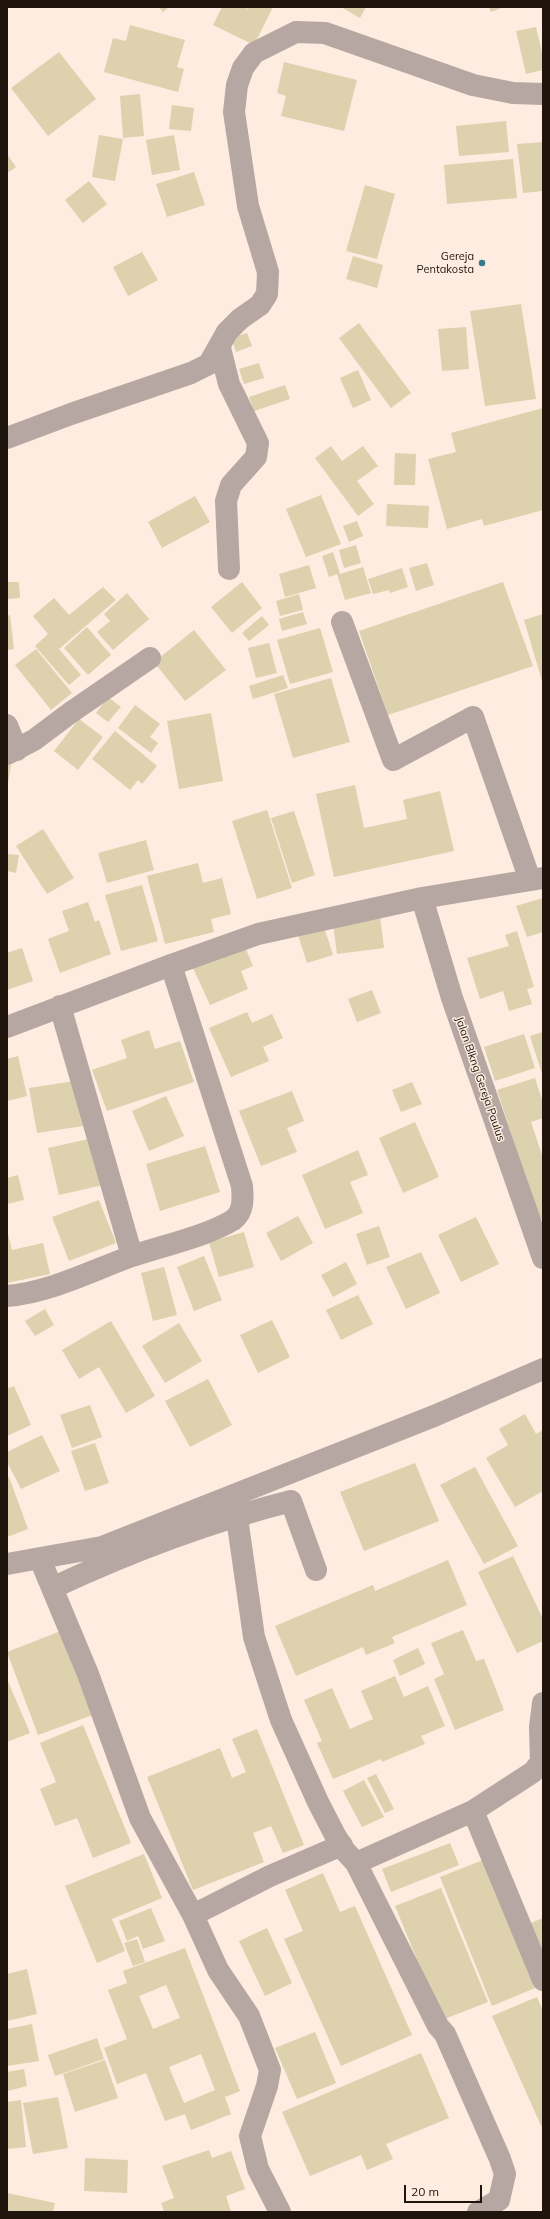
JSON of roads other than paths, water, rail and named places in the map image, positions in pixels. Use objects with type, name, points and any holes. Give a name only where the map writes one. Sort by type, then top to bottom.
[{"type":"street","points":[[7,438],[71,414],[191,373],[209,364],[220,348],[227,332],[240,319],[260,305],[267,294],[268,272],[248,206],[234,112],[237,85],[243,68],[254,53],[296,32],[325,33],[473,85],[513,93],[543,94]]},
{"type":"street","points":[[220,348],[229,384],[258,443],[256,457],[231,485],[226,500],[229,569]]},
{"type":"street","points":[[7,1027],[60,1006],[258,934],[422,898],[537,879],[473,717],[393,760],[342,622]]},
{"type":"street","points":[[7,725],[12,752],[150,658]]},
{"type":"street","name":"Jalan Blkng Gereja Paulus","points":[[422,898],[452,998],[543,1258]]},
{"type":"street","points":[[7,1296],[45,1290],[132,1256],[209,1230],[234,1219],[241,1210],[244,1200],[242,1186],[171,965]]},
{"type":"street","points":[[60,1006],[132,1256]]},
{"type":"street","points":[[7,1564],[102,1547],[434,1416],[543,1369]]},
{"type":"street","points":[[283,1475],[316,1570]]},
{"type":"street","points":[[52,1588],[91,1569],[168,1538],[291,1501]]},
{"type":"street","points":[[237,1518],[254,1637],[281,1720],[318,1802],[342,1846],[356,1863],[438,2026],[445,2034],[500,2159],[505,2174],[499,2200],[478,2212]]},
{"type":"street","points":[[40,1559],[88,1674],[140,1818],[193,1914],[218,1970],[249,2016],[270,2070],[267,2086],[250,2136],[258,2170],[280,2212]]},
{"type":"street","points":[[356,1863],[473,1811],[533,1772],[541,1762],[540,1727],[543,1703]]},
{"type":"street","points":[[473,1811],[543,1980]]},
{"type":"street","points":[[193,1914],[270,1876],[342,1846]]},
{"type":"place","name":"Gereja Pentakosta","points":[[482,263]]}]
